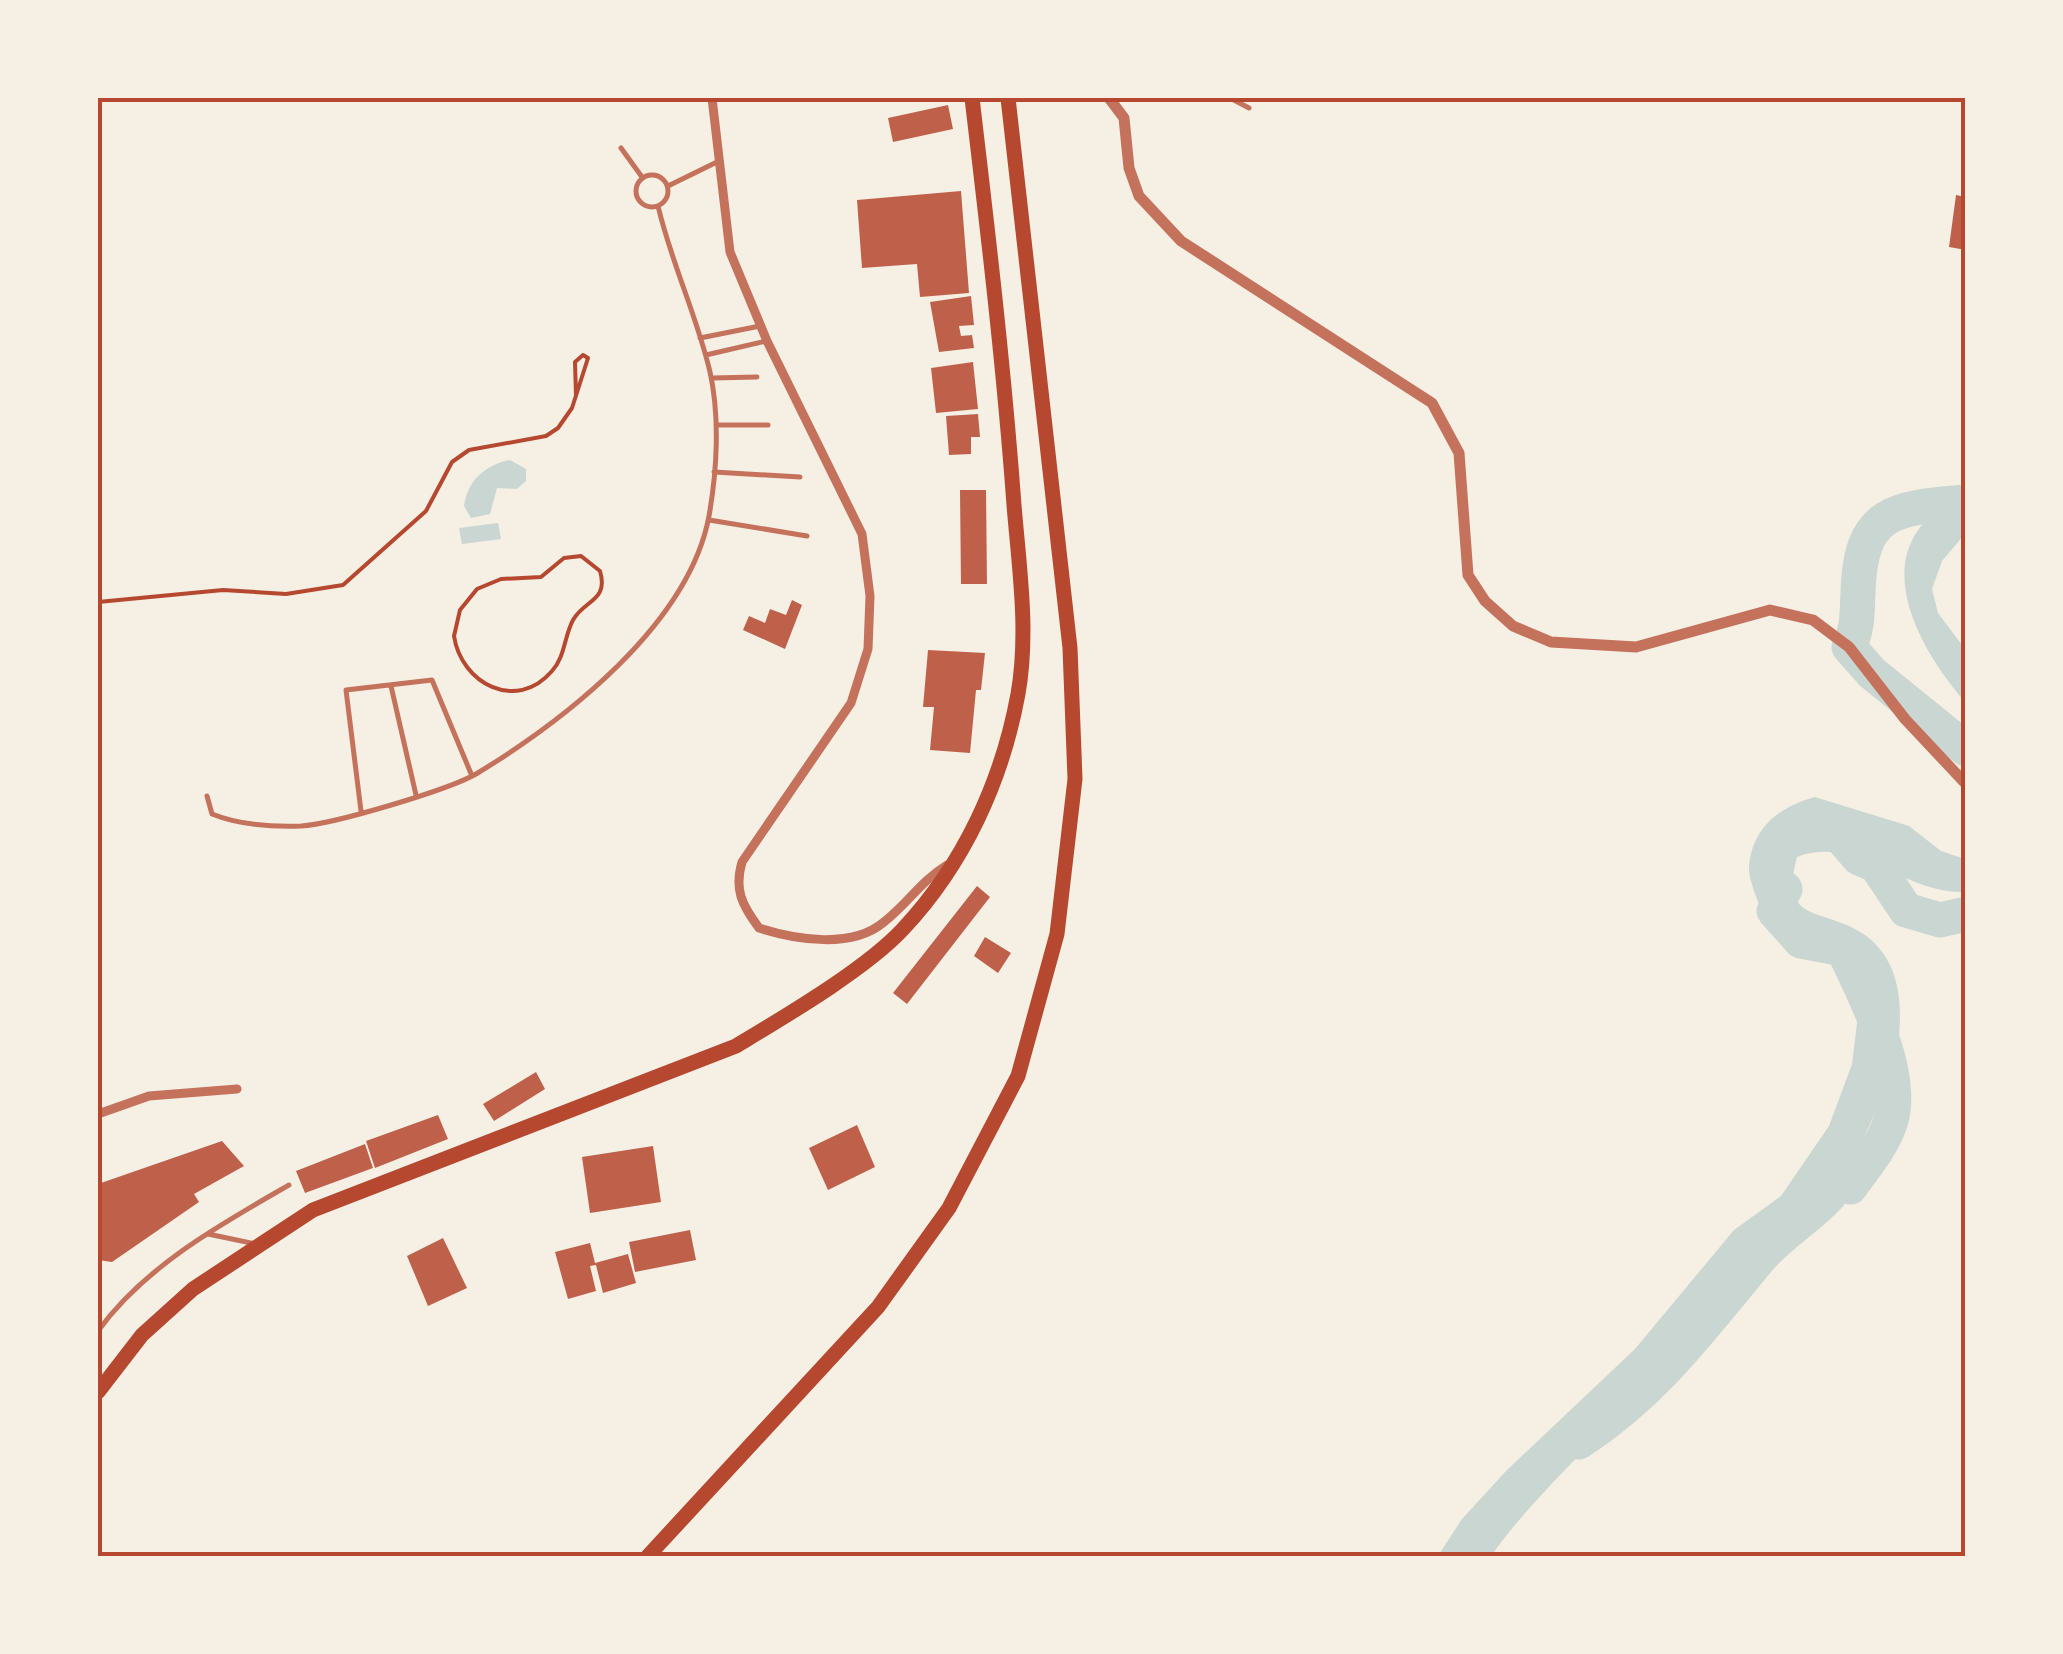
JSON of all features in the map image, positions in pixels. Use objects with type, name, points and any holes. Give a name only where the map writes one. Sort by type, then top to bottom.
[{"type":"highway","points":[[98,1392],[142,1335],[193,1289],[314,1210],[736,1046],[793,1012],[900,933],[958,859],[977,823],[1002,754],[1018,695],[1024,643],[1003,354],[972,98]]},
{"type":"highway","points":[[648,1556],[878,1307],[949,1208],[1018,1076],[1057,934],[1076,779],[1070,648],[1008,98]]},
{"type":"street","points":[[712,98],[730,252],[767,341],[862,534],[870,596],[868,649],[851,703],[742,862],[736,884],[744,909],[759,928],[776,933],[856,940],[885,922],[922,880],[958,859]]},
{"type":"street","points":[[1110,98],[1124,118],[1129,168],[1139,196],[1181,242],[1432,403],[1458,453],[1468,576],[1485,601],[1513,626],[1551,642],[1636,647],[1770,610],[1813,620],[1849,646],[1905,719],[1966,784]]},
{"type":"street","points":[[98,1114],[149,1096],[237,1089]]},
{"type":"lane","points":[[1230,98],[1249,108]]},
{"type":"lane","points":[[620,148],[642,177]]},
{"type":"lane","points":[[668,186],[720,160]]},
{"type":"lane","points":[[658,175],[668,186],[668,194],[658,206],[650,207],[638,198],[637,183],[642,177],[658,175]]},
{"type":"lane","points":[[207,796],[212,814],[233,823],[304,826],[472,776],[565,712],[638,645],[682,586],[709,520],[714,472],[712,378],[658,206]]},
{"type":"lane","points":[[700,338],[760,326]]},
{"type":"lane","points":[[706,355],[767,341]]},
{"type":"lane","points":[[712,378],[756,377]]},
{"type":"lane","points":[[716,425],[768,425]]},
{"type":"lane","points":[[714,472],[800,476]]},
{"type":"lane","points":[[709,520],[807,536]]},
{"type":"lane","points":[[361,810],[346,690],[432,680],[472,776]]},
{"type":"lane","points":[[391,686],[416,794]]},
{"type":"lane","points":[[98,1330],[156,1272],[206,1233],[289,1185]]},
{"type":"lane","points":[[206,1233],[258,1245]]},
{"type":"path","points":[[98,602],[223,590],[286,594],[343,584],[426,510],[452,462],[485,444],[546,436],[565,419],[576,396],[588,368],[588,358],[583,355],[575,362],[576,396]]},
{"type":"path","points":[[580,556],[596,564],[603,579],[600,595],[572,622],[560,661],[530,687],[504,690],[478,682],[460,662],[454,636],[467,599],[489,583],[527,581],[552,570],[564,558],[580,556]]},
{"type":"shaded area","points":[[510,460],[526,469],[526,481],[517,489],[497,488],[490,514],[471,518],[464,506],[474,481],[486,470]]},
{"type":"shaded area","points":[[1965,494],[1965,534],[1942,561],[1932,589],[1938,613],[1965,649],[1965,702],[1927,649],[1914,620],[1906,591],[1905,563],[1914,537],[1933,514]]},
{"type":"shaded area","points":[[498,523],[501,539],[462,544],[459,528]]},
{"type":"shaded area","points":[[1815,797],[1909,826],[1941,851],[1965,859],[1965,892],[1922,885],[1840,853],[1797,857],[1793,891],[1797,901],[1813,913],[1867,936],[1888,961],[1894,976],[1900,1009],[1898,1043],[1887,1083],[1866,1132],[1842,1178],[1817,1212],[1712,1299],[1669,1361],[1543,1493],[1491,1556],[1438,1556],[1462,1519],[1507,1470],[1635,1349],[1734,1230],[1781,1196],[1829,1126],[1852,1064],[1860,999],[1843,949],[1765,920],[1749,872],[1762,829],[1790,806]]},
{"type":"building","points":[[948,105],[953,129],[893,142],[888,118]]},
{"type":"building","points":[[961,191],[969,293],[920,297],[917,264],[862,268],[857,200]]},
{"type":"building","points":[[1956,195],[1966,197],[1966,250],[1949,247]]},
{"type":"building","points":[[971,296],[974,325],[959,326],[961,336],[972,335],[974,348],[939,352],[930,302]]},
{"type":"building","points":[[973,362],[978,409],[936,413],[931,368]]},
{"type":"building","points":[[978,414],[980,437],[971,437],[971,454],[949,455],[946,416]]},
{"type":"building","points":[[960,490],[986,490],[987,584],[961,584]]},
{"type":"building","points":[[792,600],[802,605],[785,649],[743,630],[749,616],[765,623],[770,609],[786,615]]},
{"type":"building","points":[[928,650],[985,653],[981,690],[976,690],[970,753],[930,750],[934,707],[923,707]]},
{"type":"building","points":[[977,886],[990,897],[907,1004],[893,993]]},
{"type":"building","points":[[985,937],[1011,953],[998,973],[974,956]]},
{"type":"building","points":[[536,1072],[545,1089],[494,1121],[483,1104]]},
{"type":"building","points":[[438,1115],[448,1139],[375,1168],[366,1141]]},
{"type":"building","points":[[857,1125],[875,1167],[828,1190],[809,1148]]},
{"type":"building","points":[[222,1141],[244,1166],[194,1194],[199,1202],[112,1262],[98,1260],[98,1184]]},
{"type":"building","points":[[365,1144],[373,1168],[305,1193],[296,1171]]},
{"type":"building","points":[[653,1146],[661,1202],[590,1213],[582,1157]]},
{"type":"building","points":[[690,1230],[696,1260],[635,1272],[629,1242]]},
{"type":"building","points":[[443,1238],[467,1288],[428,1306],[407,1256]]},
{"type":"building","points":[[590,1243],[595,1263],[628,1254],[636,1283],[603,1293],[596,1265],[590,1266],[596,1291],[568,1299],[555,1252]]},
{"type":"waterway","points":[[1966,502],[1900,512],[1874,530],[1860,566],[1856,620],[1849,647],[1872,673],[1966,749]]},
{"type":"waterway","points":[[1828,828],[1834,829],[1859,858],[1876,865],[1906,910],[1940,920],[1966,914]]},
{"type":"waterway","points":[[1579,1442],[1655,1379],[1769,1248],[1838,1185],[1850,1187],[1888,1129],[1894,1101],[1892,1079],[1871,1010],[1843,949],[1801,941],[1774,911],[1785,889]]}]
